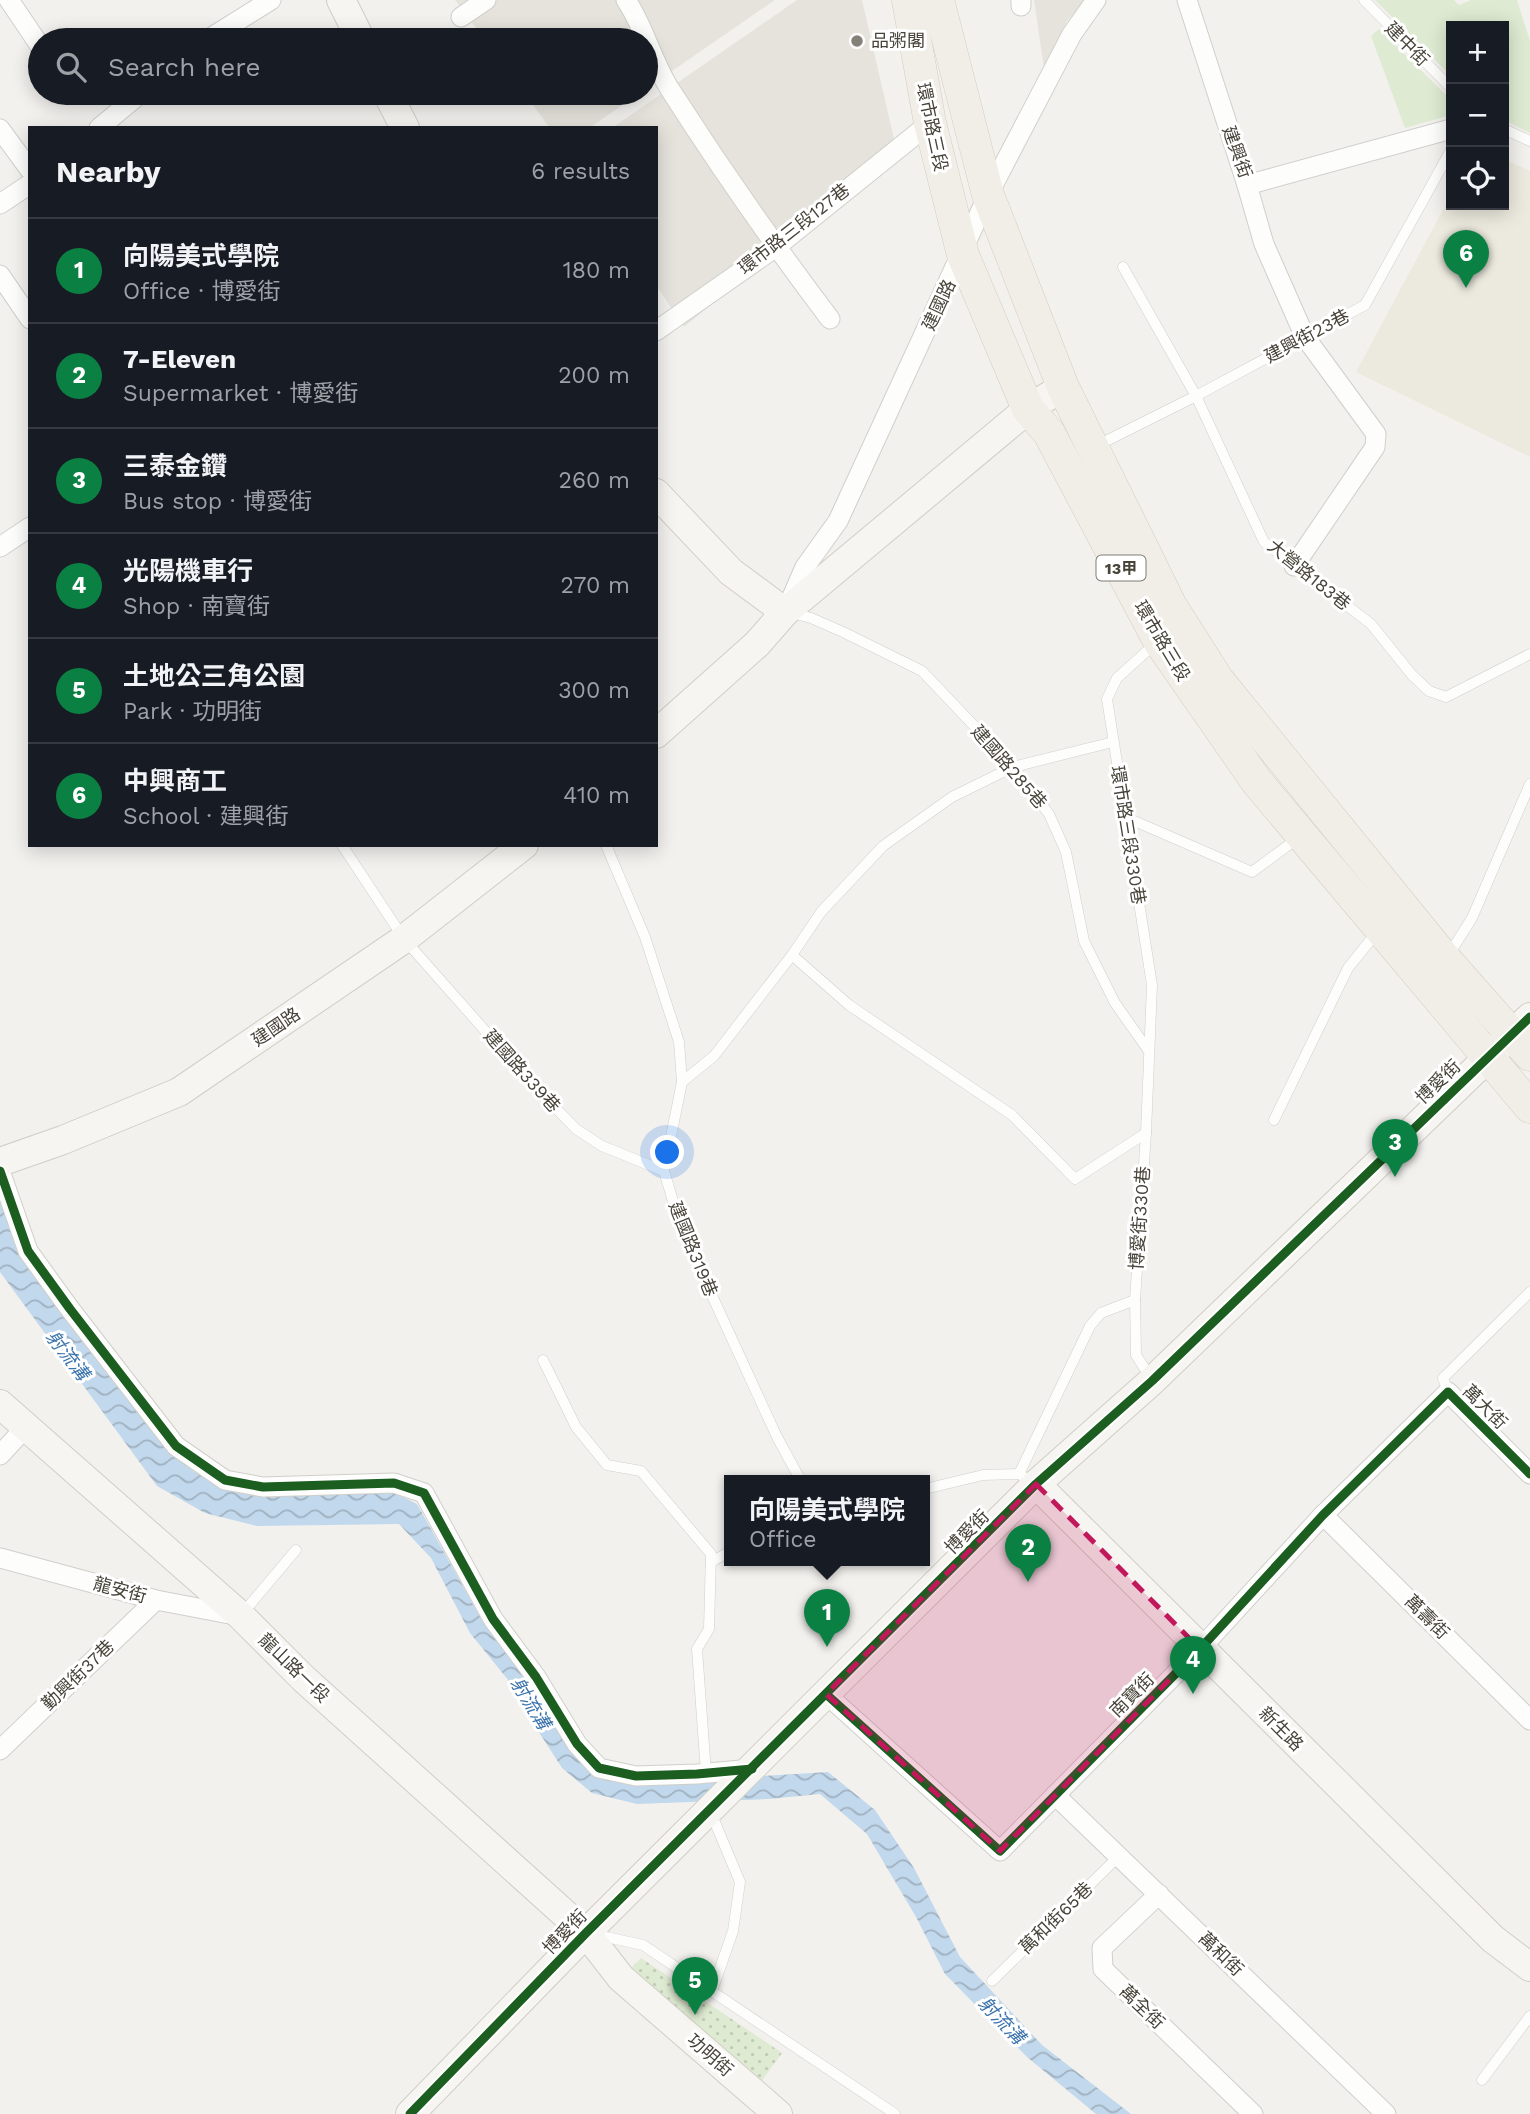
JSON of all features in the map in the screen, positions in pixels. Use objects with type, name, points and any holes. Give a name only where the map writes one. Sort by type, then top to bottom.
[{"type":"main road","name":"環市路三段","points":[[908,0],[930,123],[963,255],[1028,409],[1049,433],[1159,641],[1257,782],[1487,1056]]},
{"type":"main road","name":"環市路三段","points":[[938,0],[988,195],[1063,387],[1171,606],[1218,680],[1446,960],[1524,1035]]},
{"type":"main road","name":"13甲","points":[[1487,1056],[1530,1107]]},
{"type":"street","points":[[9,0],[28,28]]},
{"type":"street","points":[[226,28],[271,0]]},
{"type":"street","points":[[341,0],[355,28]]},
{"type":"street","points":[[461,17],[486,0]]},
{"type":"street","points":[[626,0],[642,28]]},
{"type":"street","name":"建國路","points":[[785,612],[805,567],[838,521],[963,255],[988,195],[1072,34],[1096,0]]},
{"type":"street","name":"建興街","points":[[1186,0],[1247,185],[1446,131]]},
{"type":"street","points":[[658,65],[668,88],[776,247],[830,318]]},
{"type":"street","points":[[101,126],[127,105]]},
{"type":"street","points":[[393,105],[404,126]]},
{"type":"street","name":"環市路三段127巷","points":[[658,330],[776,247],[930,123]]},
{"type":"street","points":[[0,129],[28,167]]},
{"type":"street","points":[[0,204],[28,185]]},
{"type":"street","points":[[1247,185],[1264,244],[1305,337],[1376,434],[1375,447],[1294,566]]},
{"type":"street","points":[[0,275],[28,316]]},
{"type":"street","name":"建國路","points":[[658,732],[757,644],[785,612],[1028,409],[1063,387]]},
{"type":"street","points":[[658,495],[731,572],[785,612]]},
{"type":"street","points":[[0,547],[28,528]]},
{"type":"street","name":"建國路","points":[[0,1162],[63,1140],[179,1092],[404,939],[521,847]]},
{"type":"street","name":"博愛街","points":[[410,2114],[586,1933],[826,1694],[1028,1479],[1152,1381],[1487,1056],[1524,1035]]},
{"type":"street","points":[[0,1171],[28,1251],[70,1310],[176,1446],[225,1479],[263,1487],[394,1483],[424,1493],[493,1619],[536,1677],[576,1744],[599,1768],[636,1776],[706,1773],[731,1789]]},
{"type":"street","name":"萬大街","points":[[1448,1392],[1530,1474]]},
{"type":"street","name":"南寶街","points":[[826,1694],[1000,1852],[1200,1649],[1323,1515],[1448,1392]]},
{"type":"street","name":"龍山路一段","points":[[0,1404],[240,1616],[304,1679],[586,1933]]},
{"type":"street","points":[[0,1455],[25,1428]]},
{"type":"street","name":"新生路","points":[[1028,1479],[1493,1939],[1530,1967]]},
{"type":"street","name":"萬壽街","points":[[1323,1515],[1530,1720]]},
{"type":"street","name":"龍安街","points":[[0,1558],[156,1600],[240,1616]]},
{"type":"street","name":"勤興街37巷","points":[[0,1750],[156,1600]]},
{"type":"street","name":"萬和街","points":[[1055,1795],[1160,1894],[1381,2112]]},
{"type":"street","name":"萬全街","points":[[1160,1894],[1102,1948],[1103,1969],[1253,2114]]},
{"type":"street","name":"功明街","points":[[586,1933],[621,1978],[778,2114]]},
{"type":"lane","name":"建中街","points":[[1364,0],[1447,84]]},
{"type":"lane","points":[[1509,131],[1530,141]]},
{"type":"lane","name":"建興街23巷","points":[[1092,448],[1196,396],[1365,304],[1446,159]]},
{"type":"lane","name":"大營路183巷","points":[[1123,267],[1196,396],[1264,542],[1371,624],[1412,675],[1429,691],[1446,697],[1530,654]]},
{"type":"lane","name":"建國路285巷","points":[[785,612],[811,618],[922,671],[1013,767],[1049,814],[1066,852],[1084,941],[1115,1003],[1149,1051]]},
{"type":"lane","name":"環市路三段330巷","points":[[1149,1051],[1152,985],[1107,699],[1117,678],[1159,641]]},
{"type":"lane","points":[[681,1082],[714,1056],[792,955],[821,912],[883,846],[952,797],[1013,767],[1113,742]]},
{"type":"lane","points":[[1446,960],[1472,918],[1530,784]]},
{"type":"lane","points":[[1125,817],[1252,872],[1300,836]]},
{"type":"lane","name":"建國路339巷","points":[[343,847],[404,939],[534,1086],[576,1129],[602,1146],[664,1171]]},
{"type":"lane","name":"建國路319巷","points":[[607,847],[645,937],[679,1042],[681,1082],[664,1171],[681,1228],[778,1437],[799,1475]]},
{"type":"lane","points":[[1273,1120],[1348,968],[1379,929]]},
{"type":"lane","points":[[792,955],[849,1005],[1012,1115],[1075,1179],[1146,1133]]},
{"type":"lane","name":"博愛街330巷","points":[[1149,1051],[1135,1300],[1136,1355],[1152,1381]]},
{"type":"lane","points":[[1448,1392],[1443,1378],[1530,1292]]},
{"type":"lane","points":[[930,1488],[983,1475],[1028,1479],[1090,1326],[1101,1312],[1135,1300]]},
{"type":"lane","points":[[543,1360],[576,1427],[607,1465],[641,1471],[711,1554],[709,1629],[698,1650],[706,1773]]},
{"type":"lane","points":[[240,1616],[296,1550]]},
{"type":"lane","points":[[711,1562],[724,1555]]},
{"type":"lane","points":[[712,1991],[733,1931],[740,1882],[731,1789]]},
{"type":"lane","name":"萬和街65巷","points":[[992,1981],[1119,1856]]},
{"type":"lane","points":[[586,1933],[643,1945],[895,2114]]},
{"type":"lane","points":[[1482,2080],[1530,2016]]},
{"type":"highlighted area","points":[[1036,1484],[1200,1649],[1000,1851],[826,1694]]},
{"type":"shaded area","points":[[455,0],[775,0],[658,81],[658,28],[476,28]]},
{"type":"shaded area","points":[[797,0],[862,0],[897,152],[684,327],[658,288],[658,126],[615,126],[645,105],[658,105],[658,96]]},
{"type":"shaded area","points":[[1034,0],[1085,0],[1067,21],[1044,68]]},
{"type":"shaded area","points":[[533,105],[623,105],[592,126],[549,126]]},
{"type":"shaded area","points":[[1509,161],[1530,171],[1530,457],[1356,372],[1446,204],[1446,210],[1509,210]]},
{"type":"green space","points":[[1375,0],[1454,0],[1459,5],[1471,0],[1517,0],[1530,41],[1530,133],[1509,122],[1509,21],[1446,21],[1446,71]]},
{"type":"green space","points":[[1379,29],[1446,95],[1446,116],[1405,128],[1371,36]]},
{"type":"green space","points":[[641,1958],[782,2053],[753,2093],[621,1978]]},
{"type":"water","name":"射流溝","points":[[0,1196],[170,1449],[193,1471],[242,1493],[393,1492],[417,1504],[483,1622],[533,1684],[571,1748],[643,1783],[828,1772],[875,1810],[914,1868],[960,1957],[1042,2045],[1131,2114],[1096,2114],[1027,2057],[945,1974],[916,1917],[867,1834],[820,1794],[769,1799],[637,1804],[592,1793],[562,1768],[513,1686],[470,1633],[431,1558],[399,1524],[257,1526],[205,1513],[157,1486],[0,1272]]},
{"type":"cycle path","points":[[410,2114],[586,1933],[1036,1484],[1152,1381],[1530,1017]]},
{"type":"cycle path","points":[[0,1171],[28,1251],[176,1446],[225,1480],[263,1487],[394,1483],[424,1493],[493,1619],[536,1677],[577,1744],[599,1768],[636,1776],[752,1769]]},
{"type":"cycle path","points":[[826,1694],[1000,1851],[1200,1649],[1323,1515],[1448,1392],[1530,1474]]},
{"type":"place","name":"品粥閣","points":[[857,41]]},
{"type":"place","name":"中興商工","points":[[1466,288]]},
{"type":"place","name":"三泰金鑽","points":[[1395,1177]]},
{"type":"place","name":"7-Eleven","points":[[1028,1582]]},
{"type":"place","name":"向陽美式學院","points":[[827,1647]]},
{"type":"place","name":"光陽機車行","points":[[1193,1694]]},
{"type":"place","name":"土地公三角公園","points":[[695,2015]]}]
